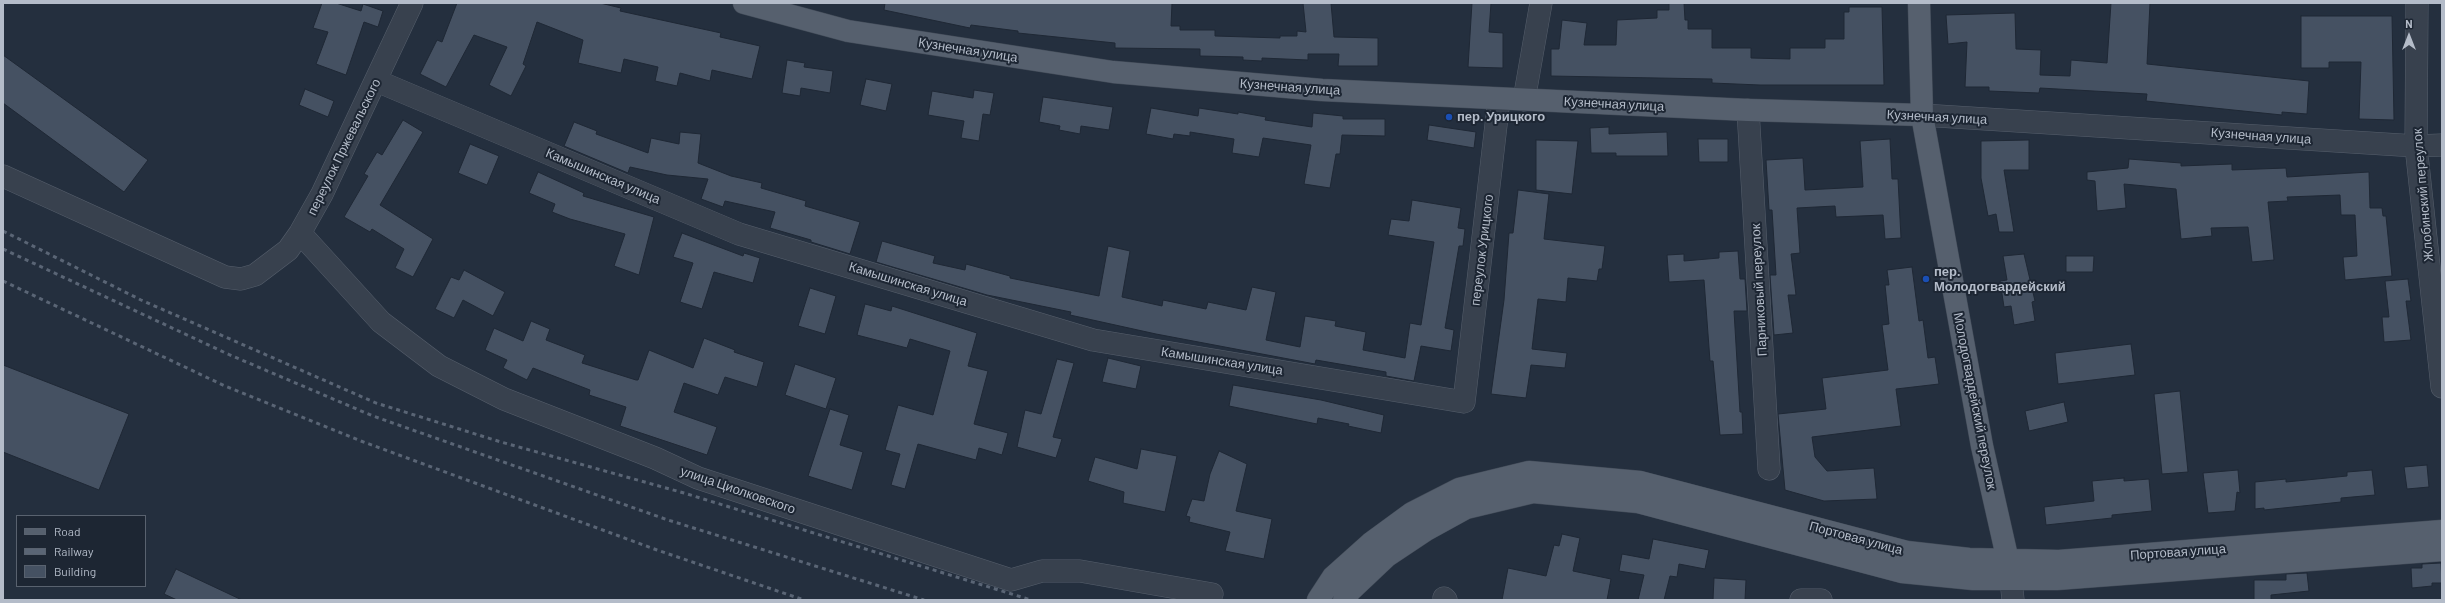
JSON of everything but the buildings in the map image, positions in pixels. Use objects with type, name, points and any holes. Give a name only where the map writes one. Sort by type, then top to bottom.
[{"type":"main road","name":"Кузнечная улица","points":[[744,3],[848,31],[1113,72],[1322,90],[1748,110],[1922,115]]},
{"type":"main road","name":"Молодогвардейский переулок","points":[[1919,3],[1922,115],[1981,439],[2011,580]]},
{"type":"main road","name":"Портовая улица","points":[[1318,600],[1333,577],[1371,543],[1412,513],[1459,489],[1529,472],[1640,482],[2011,580],[2059,561],[2442,531]]},
{"type":"main road","name":"Портовая улица","points":[[1344,600],[1350,591],[1387,556],[1426,530],[1466,508],[1533,492],[1638,502],[1902,572],[1973,579],[2057,579],[2442,550]]},
{"type":"street","name":"переулок Пржевальского","points":[[3,176],[225,277],[241,279],[256,275],[288,250],[300,233],[322,194],[377,81],[412,3]]},
{"type":"street","points":[[1524,100],[1541,3]]},
{"type":"street","name":"Жлобинский переулок","points":[[2417,3],[2416,146],[2442,387]]},
{"type":"street","name":"Камышинская улица","points":[[377,81],[738,234],[1086,338],[1464,402]]},
{"type":"street","name":"переулок Урицкого","points":[[1464,402],[1499,99]]},
{"type":"street","name":"Парниковый переулок","points":[[1748,110],[1769,469]]},
{"type":"street","name":"Кузнечная улица","points":[[1922,115],[2416,146],[2442,145]]},
{"type":"street","name":"улица Циолковского","points":[[300,233],[381,322],[440,366],[504,399],[655,458],[698,478],[1011,580],[1042,571],[1080,571],[1212,594]]},
{"type":"street","points":[[1801,600],[1821,600]]},
{"type":"railway","points":[[3,231],[141,300],[376,403],[501,442],[684,493],[1031,600]]},
{"type":"railway","points":[[3,249],[230,355],[373,416],[668,520],[924,600]]},
{"type":"railway","points":[[3,281],[225,386],[361,441],[657,550],[804,600]]},
{"type":"place","name":"пер. Урицкого","points":[[1449,117]]},
{"type":"place","name":"пер. Молодогвардейский","points":[[1926,279]]}]
